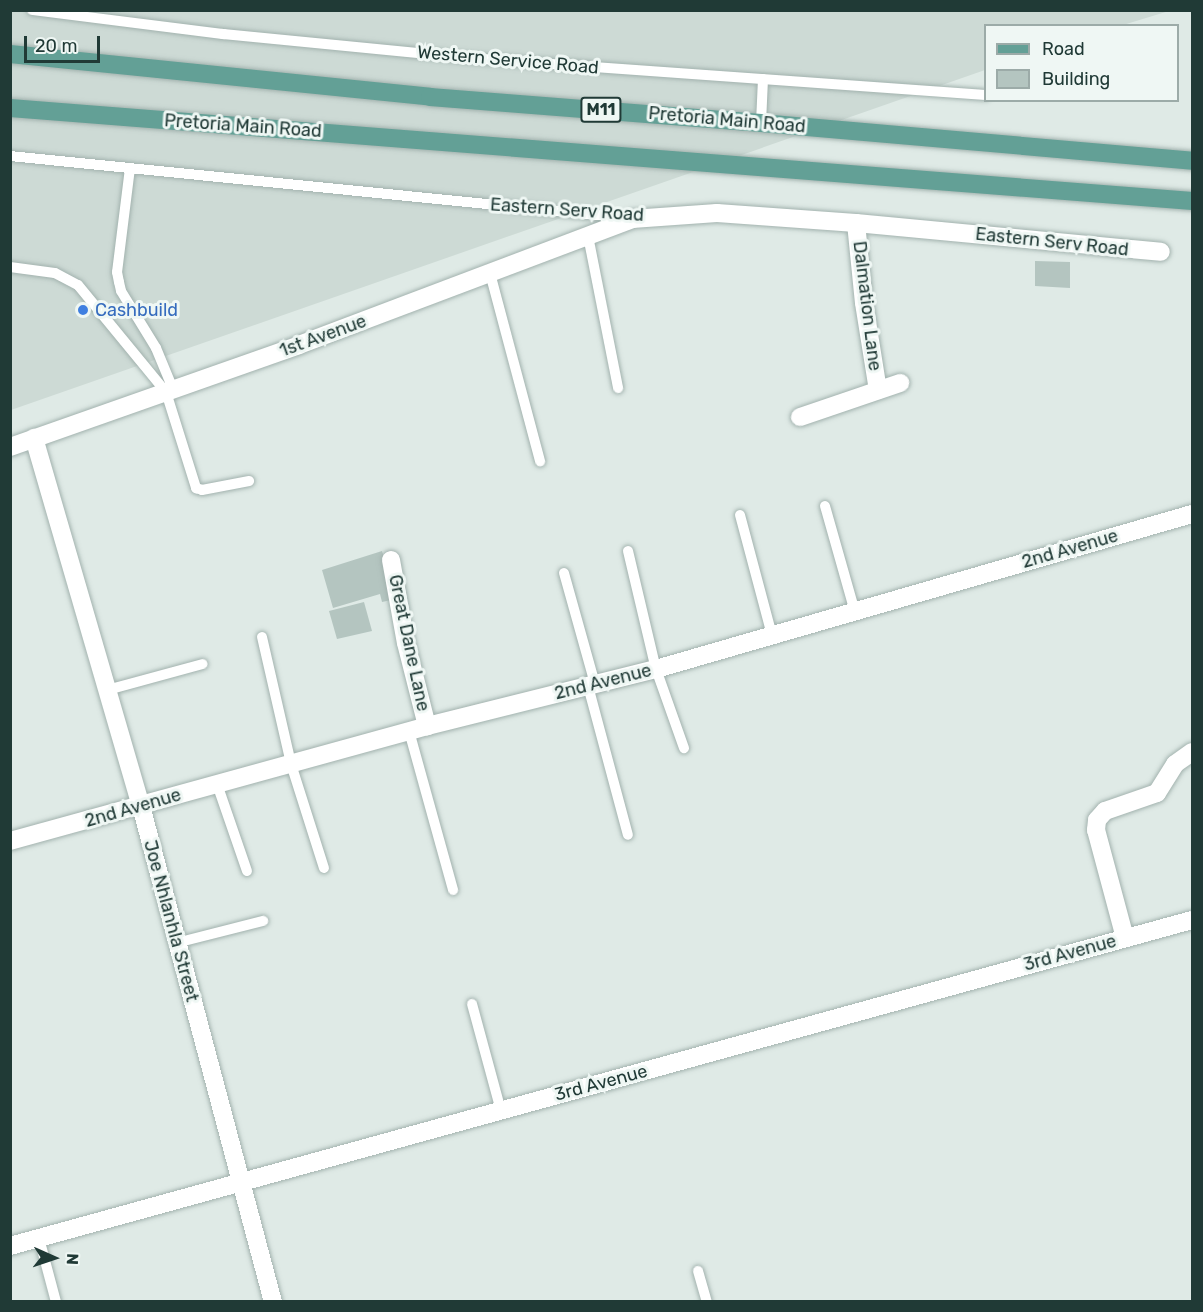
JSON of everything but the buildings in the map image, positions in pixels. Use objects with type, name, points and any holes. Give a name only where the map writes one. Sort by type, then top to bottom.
[{"type":"main road","name":"Pretoria Main Road","points":[[10,54],[430,98],[761,123],[1192,161]]},
{"type":"main road","name":"Pretoria Main Road","points":[[10,108],[1192,201]]},
{"type":"street","name":"Eastern Serv Road","points":[[632,219],[717,213],[856,223],[1161,252]]},
{"type":"street","name":"1st Avenue","points":[[10,447],[169,391],[632,219]]},
{"type":"street","name":"Dalmation Lane","points":[[856,223],[864,303],[878,390]]},
{"type":"street","name":"Dalmation Lane","points":[[800,417],[900,383]]},
{"type":"street","name":"Joe Nhlanhla Street","points":[[34,438],[141,806],[239,1183],[273,1302]]},
{"type":"street","name":"2nd Avenue","points":[[10,841],[418,728],[656,669],[1192,514]]},
{"type":"street","name":"Great Dane Lane","points":[[391,560],[418,728]]},
{"type":"street","points":[[1125,938],[1096,830],[1097,820],[1105,810],[1157,793],[1170,770],[1182,757],[1192,752]]},
{"type":"street","name":"3rd Avenue","points":[[10,1246],[1192,920]]},
{"type":"lane","name":"Western Service Road","points":[[32,10],[223,34],[469,58],[984,95]]},
{"type":"lane","points":[[761,123],[763,79]]},
{"type":"lane","name":"Eastern Serv Road","points":[[10,156],[632,219]]},
{"type":"lane","points":[[130,168],[117,272],[119,282],[124,297],[156,348],[196,488],[202,490],[249,480]]},
{"type":"lane","points":[[588,236],[618,388]]},
{"type":"lane","points":[[10,267],[55,273],[78,285],[169,391]]},
{"type":"lane","points":[[490,273],[540,461]]},
{"type":"lane","points":[[825,506],[855,612]]},
{"type":"lane","points":[[740,515],[772,635]]},
{"type":"lane","points":[[628,551],[656,669],[684,748]]},
{"type":"lane","points":[[564,573],[628,835]]},
{"type":"lane","points":[[262,637],[291,764],[324,868]]},
{"type":"lane","points":[[107,690],[203,664]]},
{"type":"lane","points":[[418,728],[453,890]]},
{"type":"lane","points":[[217,784],[247,871]]},
{"type":"lane","points":[[176,943],[263,921]]},
{"type":"lane","points":[[472,1004],[501,1111]]},
{"type":"lane","points":[[39,1238],[56,1302]]},
{"type":"lane","points":[[698,1271],[706,1302]]},
{"type":"shaded area","points":[[10,11],[1169,11],[1126,24],[984,24],[984,70],[11,410]]},
{"type":"place","name":"Cashbuild","points":[[83,310]]}]
